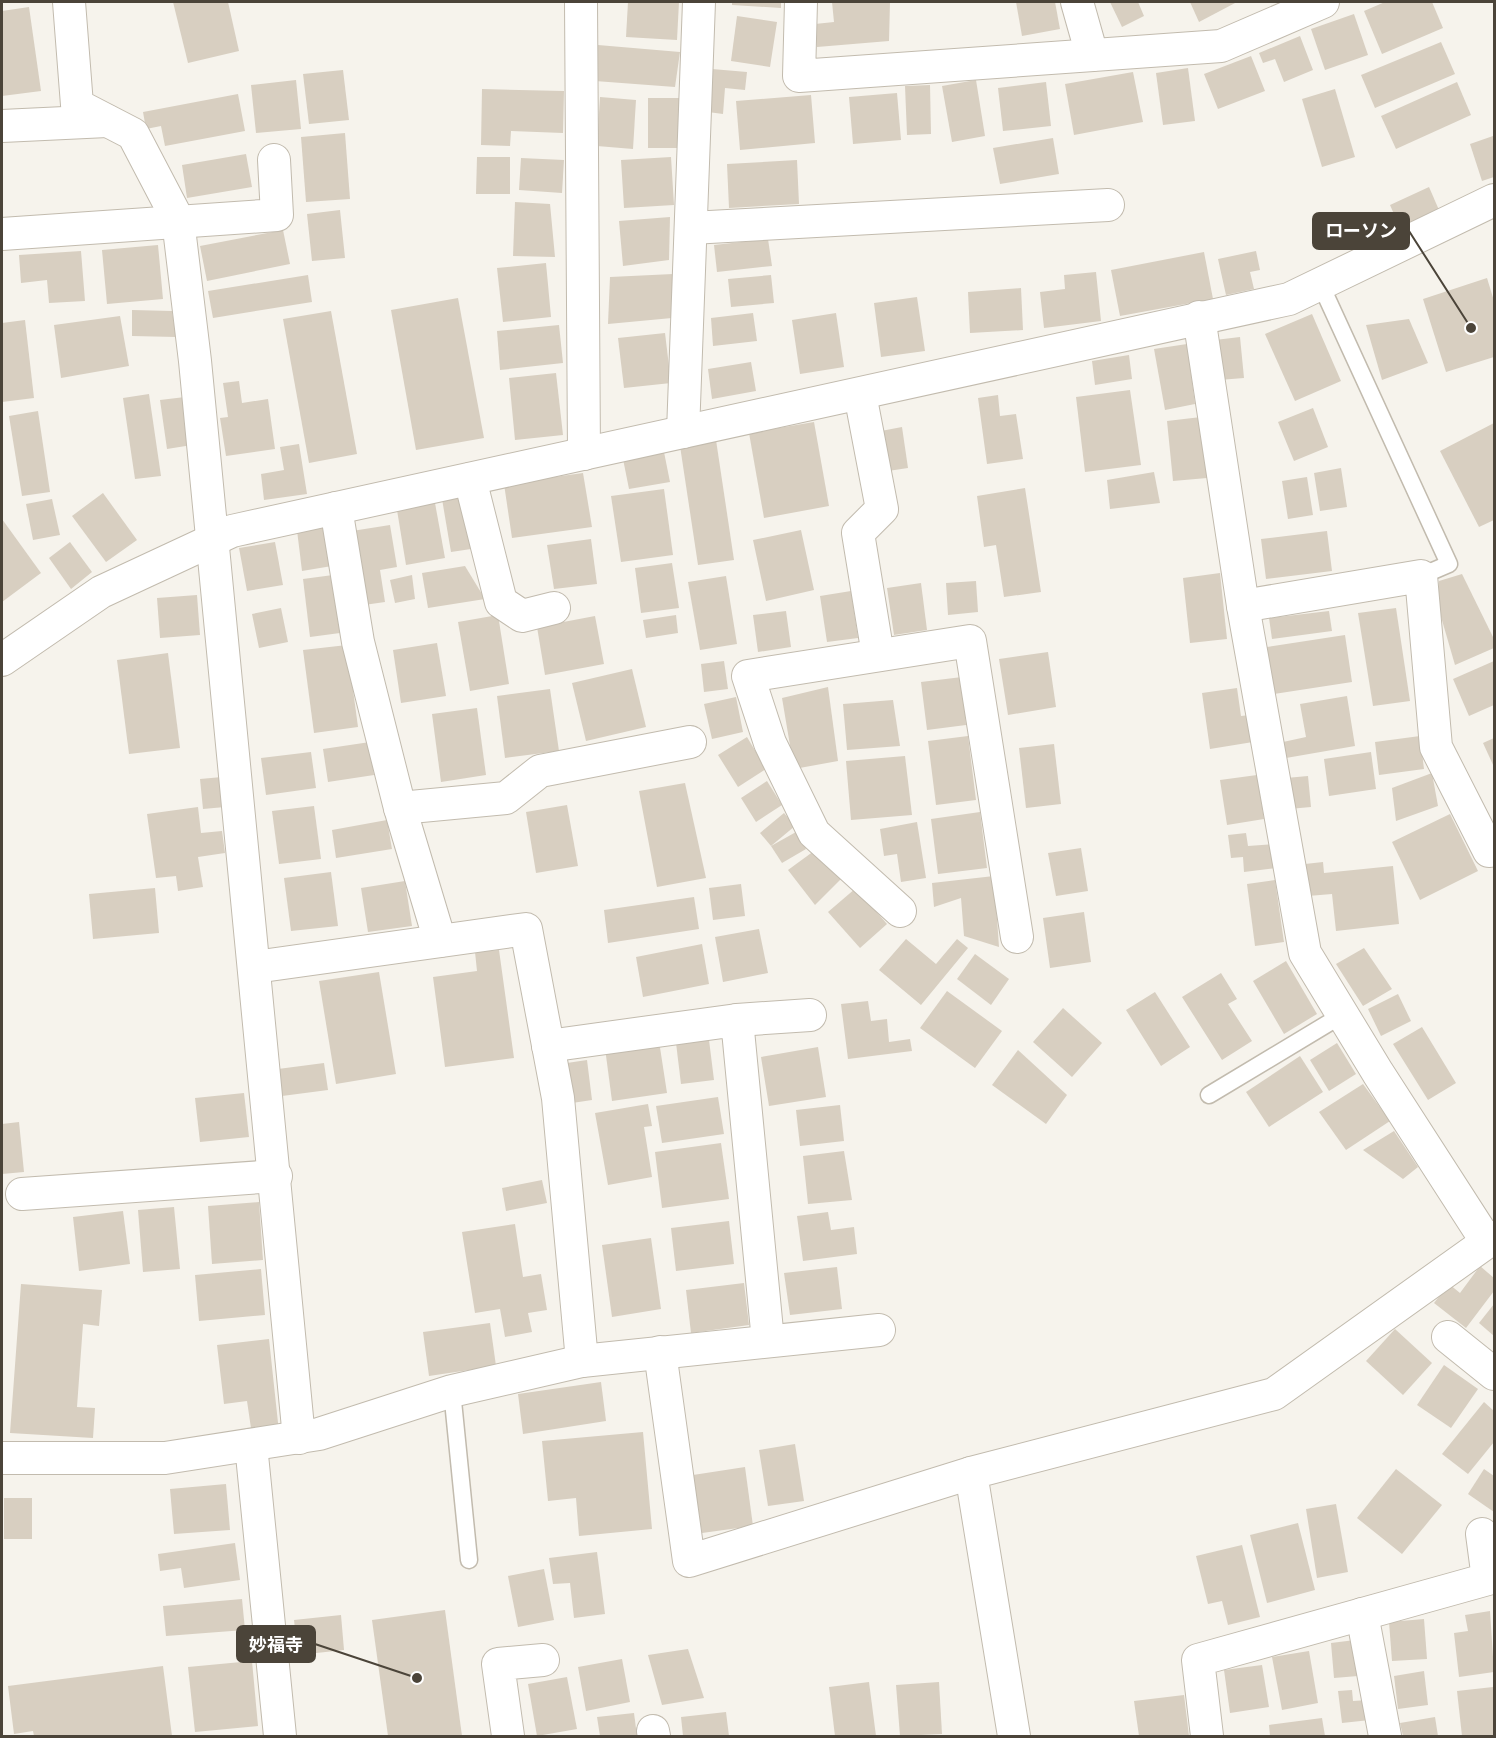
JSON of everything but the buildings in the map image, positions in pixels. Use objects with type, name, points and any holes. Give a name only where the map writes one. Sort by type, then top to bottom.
[{"type":"street","points":[[69,2],[77,105],[133,134],[178,220],[213,540],[276,1176],[299,1438]]},
{"type":"street","points":[[581,2],[584,454]]},
{"type":"street","points":[[683,432],[699,2]]},
{"type":"street","points":[[801,2],[799,76],[1221,46],[1323,2]]},
{"type":"street","points":[[1077,2],[1092,55]]},
{"type":"street","points":[[2,126],[107,121]]},
{"type":"street","points":[[2,234],[178,220],[277,215],[274,160]]},
{"type":"street","points":[[2,660],[101,592],[232,531],[1289,299],[1494,200]]},
{"type":"street","points":[[691,228],[1108,205]]},
{"type":"street","points":[[660,1352],[689,1561],[971,1473],[1274,1394],[1491,1239],[1342,1015],[1305,953],[1243,606],[1199,317]]},
{"type":"street","points":[[860,394],[882,509],[858,532],[878,656]]},
{"type":"street","points":[[470,479],[501,602],[522,616],[554,608]]},
{"type":"street","points":[[336,508],[358,642],[400,807],[440,941]]},
{"type":"street","points":[[1243,606],[1421,576],[1436,747],[1489,851]]},
{"type":"street","points":[[900,911],[814,833],[770,743],[748,676],[970,641],[1017,937]]},
{"type":"street","points":[[400,807],[506,798],[540,771],[690,742]]},
{"type":"street","points":[[255,967],[526,929],[558,1098],[582,1361]]},
{"type":"street","points":[[548,1046],[736,1020],[810,1015]]},
{"type":"street","points":[[736,1020],[768,1341]]},
{"type":"street","points":[[22,1194],[276,1176]]},
{"type":"street","points":[[2,1458],[165,1458],[319,1434],[452,1391],[582,1361],[879,1330]]},
{"type":"street","points":[[1448,1337],[1494,1374]]},
{"type":"street","points":[[251,1445],[280,1737]]},
{"type":"street","points":[[971,1473],[1014,1737]]},
{"type":"street","points":[[1207,1737],[1198,1660],[1488,1579],[1482,1534]]},
{"type":"street","points":[[1362,1614],[1385,1737]]},
{"type":"street","points":[[508,1737],[498,1664],[543,1660]]},
{"type":"lane","points":[[1320,284],[1449,564],[1421,576]]},
{"type":"lane","points":[[1209,1095],[1342,1015]]},
{"type":"lane","points":[[452,1391],[469,1560]]},
{"type":"place","name":"ローソン","points":[[1471,328]]},
{"type":"place","name":"妙福寺","points":[[417,1678]]}]
